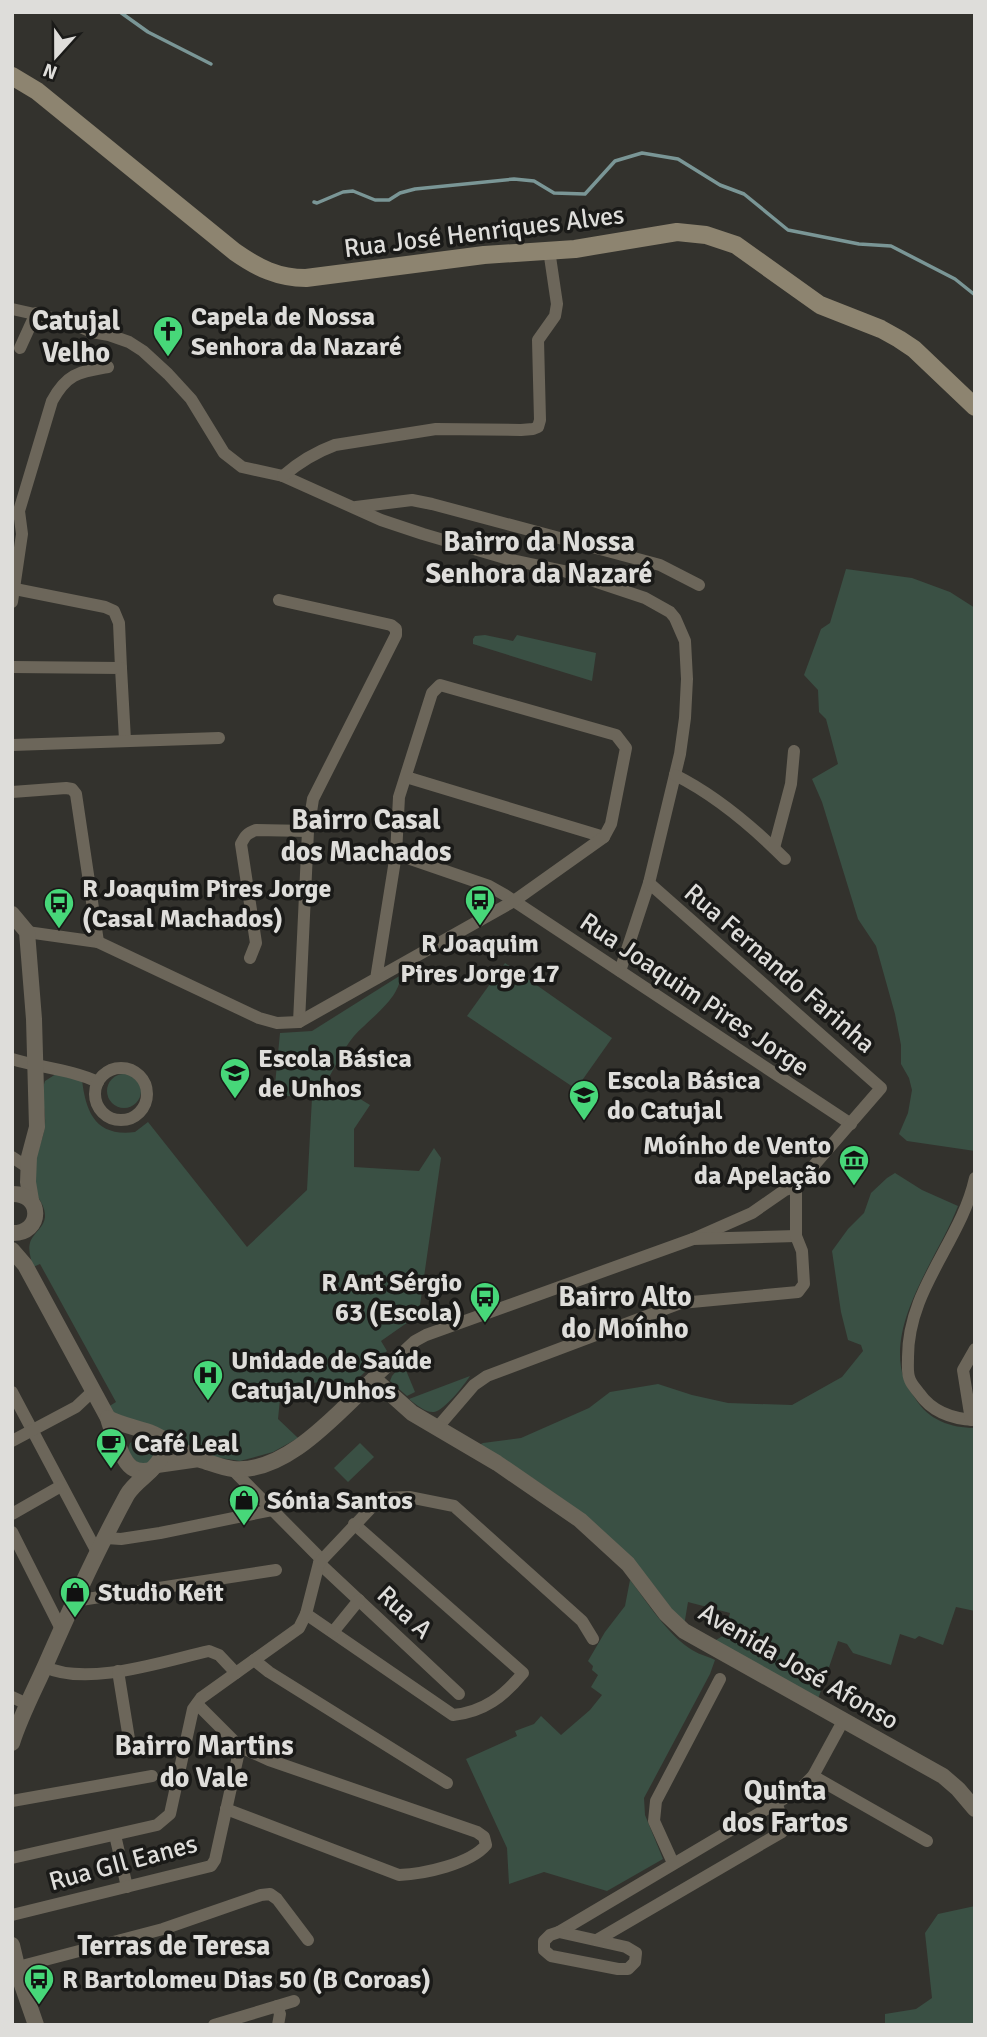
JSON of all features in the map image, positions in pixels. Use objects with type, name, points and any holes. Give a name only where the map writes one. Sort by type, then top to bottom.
[{"type":"main road","name":"Rua José Henriques Alves","points":[[12,76],[37,91],[235,251],[274,274],[288,278],[306,278],[484,255],[575,249],[677,232],[706,235],[736,245],[820,306],[899,338],[975,407]]},
{"type":"street","points":[[283,476],[312,456],[334,446],[436,429],[521,430],[538,426],[538,340],[555,316],[557,304],[549,250]]},
{"type":"street","points":[[12,309],[66,321],[92,332],[129,342],[143,351],[191,399],[224,453],[242,467],[283,476],[381,520],[464,548],[564,571],[645,598],[670,612],[678,621],[685,641],[688,679],[685,718],[675,775],[649,883],[620,971]]},
{"type":"street","points":[[20,348],[36,313]]},
{"type":"street","points":[[108,367],[85,371],[68,378],[52,401],[19,511],[22,534],[13,592],[105,607],[114,611],[119,623],[125,740]]},
{"type":"street","points":[[355,507],[412,500],[432,504],[660,565],[699,585]]},
{"type":"street","points":[[279,600],[391,625],[396,629],[396,635],[313,799],[299,1021]]},
{"type":"street","points":[[12,667],[121,668]]},
{"type":"street","points":[[27,932],[98,942],[258,1018],[277,1023],[299,1021],[376,979],[514,901],[604,837],[611,824],[625,748],[616,735],[440,685],[432,693],[399,797],[396,855],[376,979]]},
{"type":"street","points":[[12,745],[219,738]]},
{"type":"street","points":[[774,848],[790,784],[794,751]]},
{"type":"street","points":[[675,775],[722,803],[785,859]]},
{"type":"street","points":[[407,777],[604,837]]},
{"type":"street","points":[[12,792],[66,788],[72,789],[76,794],[98,942]]},
{"type":"street","points":[[250,958],[256,943],[242,844],[244,836],[256,830],[309,831]]},
{"type":"street","name":"Rua Joaquim Pires Jorge","points":[[396,855],[489,886],[851,1124]]},
{"type":"street","name":"Rua Fernando Farinha","points":[[649,883],[881,1088],[851,1124]]},
{"type":"street","points":[[12,914],[27,932],[36,1063],[37,1127],[12,1184]]},
{"type":"street","points":[[12,1059],[83,1075],[98,1083]]},
{"type":"street","points":[[127,1068],[135,1072],[146,1085],[146,1102],[142,1110],[128,1119],[112,1118],[99,1107],[96,1099],[98,1083],[110,1070],[127,1068]]},
{"type":"street","points":[[108,1418],[148,1433],[199,1459],[232,1469],[265,1464],[283,1457],[299,1448],[415,1341],[693,1240],[752,1213],[785,1190],[796,1186],[851,1124]]},
{"type":"street","points":[[22,1160],[35,1218],[29,1228],[25,1265]]},
{"type":"street","points":[[975,1178],[957,1225],[919,1297],[908,1343],[908,1378],[937,1412],[973,1420],[963,1370],[975,1349]]},
{"type":"street","points":[[438,1428],[474,1385],[511,1366],[681,1303],[798,1292],[804,1284],[802,1251],[796,1236],[796,1186]]},
{"type":"street","points":[[12,1194],[20,1194],[31,1200]]},
{"type":"street","points":[[12,1233],[29,1228]]},
{"type":"street","points":[[693,1240],[796,1236]]},
{"type":"street","points":[[12,1250],[25,1265],[108,1418],[125,1460],[135,1471],[143,1472],[154,1467],[199,1459]]},
{"type":"street","name":"Avenida José Afonso","points":[[374,1379],[412,1413],[497,1463],[580,1520],[628,1564],[666,1614],[684,1631],[943,1776],[975,1809]]},
{"type":"street","points":[[12,1441],[76,1407],[93,1391]]},
{"type":"street","points":[[12,1392],[98,1554]]},
{"type":"street","points":[[12,1743],[20,1701],[45,1667],[74,1601],[130,1491],[162,1458],[160,1442],[148,1433],[133,1433],[122,1445],[130,1491]]},
{"type":"street","name":"Rua A","points":[[232,1469],[359,1600],[459,1694]]},
{"type":"street","points":[[12,1514],[61,1486]]},
{"type":"street","points":[[12,1858],[158,1825],[170,1814],[193,1709],[201,1698],[299,1628],[306,1614],[321,1561],[354,1524],[385,1498],[409,1497],[454,1506],[582,1621],[593,1639]]},
{"type":"street","points":[[106,1538],[160,1533],[272,1510]]},
{"type":"street","points":[[306,1614],[453,1715],[466,1714],[488,1704],[506,1693],[523,1673],[354,1524]]},
{"type":"street","points":[[12,1532],[61,1629]]},
{"type":"street","points":[[74,1601],[276,1570]]},
{"type":"street","points":[[333,1632],[359,1600]]},
{"type":"street","points":[[45,1667],[58,1673],[77,1675],[118,1671],[209,1651],[219,1655],[236,1673]]},
{"type":"street","points":[[254,1660],[279,1679],[447,1783]]},
{"type":"street","points":[[118,1671],[128,1739]]},
{"type":"street","points":[[673,1863],[654,1821],[656,1801],[720,1679]]},
{"type":"street","points":[[197,1704],[240,1747],[269,1760],[477,1832],[484,1837],[486,1845],[471,1857],[420,1874],[399,1875],[226,1809]]},
{"type":"street","points":[[559,1932],[626,1947],[635,1952],[635,1962],[628,1969],[551,1956],[544,1950],[544,1941],[550,1935],[800,1789],[813,1776],[843,1721]]},
{"type":"street","name":"Rua GIl Eanes","points":[[12,1915],[211,1866],[215,1860],[240,1747]]},
{"type":"street","points":[[12,1801],[152,1776]]},
{"type":"street","points":[[813,1776],[927,1841]]},
{"type":"street","points":[[597,1940],[782,1832],[785,1825],[776,1803]]},
{"type":"street","points":[[115,1835],[127,1887]]},
{"type":"street","points":[[17,1977],[261,1895],[270,1894],[276,1899],[308,1940]]},
{"type":"street","points":[[12,1945],[17,1977],[36,2025]]},
{"type":"street","points":[[214,2025],[294,2001]]},
{"type":"street","points":[[277,2006],[280,2014],[278,2025]]},
{"type":"green space","points":[[846,569],[912,578],[950,592],[975,608],[975,1151],[907,1141],[899,1134],[908,1113],[912,1090],[901,1064],[901,1045],[895,1014],[876,946],[858,919],[822,802],[812,779],[838,764],[826,719],[819,712],[818,690],[804,675],[821,629],[830,623]]},
{"type":"green space","points":[[485,635],[513,641],[517,635],[596,653],[592,681],[473,644],[475,636]]},
{"type":"green space","points":[[505,963],[612,1038],[576,1089],[467,1016]]},
{"type":"green space","points":[[401,975],[395,993],[354,1036],[328,1079],[370,1105],[354,1129],[354,1167],[419,1171],[434,1148],[441,1158],[420,1305],[411,1320],[381,1341],[387,1351],[344,1392],[330,1380],[281,1389],[278,1419],[298,1438],[273,1452],[240,1461],[214,1457],[122,1421],[108,1407],[116,1402],[40,1264],[33,1267],[30,1257],[31,1240],[45,1217],[31,1177],[44,1131],[45,1081],[56,1074],[82,1080],[90,1112],[95,1120],[111,1131],[135,1132],[148,1122],[247,1247],[307,1190],[312,1098],[274,1095],[280,1033],[312,1031]]},
{"type":"green space","points":[[124,1074],[136,1079],[141,1091],[136,1103],[124,1108],[112,1103],[107,1091],[112,1079]]},
{"type":"green space","points":[[895,1173],[922,1190],[958,1206],[908,1313],[900,1358],[906,1384],[926,1412],[949,1424],[975,1428],[975,1611],[956,1607],[943,1645],[919,1636],[915,1639],[900,1634],[891,1665],[853,1653],[847,1644],[838,1641],[818,1699],[713,1642],[724,1635],[730,1613],[688,1602],[684,1626],[640,1568],[607,1535],[554,1493],[479,1445],[521,1438],[589,1408],[610,1392],[658,1384],[728,1403],[792,1405],[842,1377],[863,1351],[861,1345],[848,1340],[832,1251],[864,1213],[871,1193]]},
{"type":"green space","points":[[403,1363],[415,1392],[407,1396],[390,1381]]},
{"type":"green space","points":[[470,1376],[454,1397],[434,1412],[421,1408],[409,1399]]},
{"type":"green space","points":[[138,1439],[148,1440],[154,1447],[153,1460],[142,1467],[127,1452],[130,1443]]},
{"type":"green space","points":[[360,1443],[374,1457],[348,1482],[334,1468]]},
{"type":"green space","points":[[630,1580],[680,1641],[695,1652],[715,1660],[644,1798],[645,1815],[663,1859],[607,1891],[544,1872],[509,1884],[507,1848],[466,1759],[517,1736],[515,1731],[534,1724],[541,1716],[561,1735],[590,1710],[602,1695],[591,1687],[598,1675],[588,1661],[625,1606]]},
{"type":"green space","points":[[975,1906],[975,2025],[885,2025],[885,2014],[916,2009],[932,1998],[925,1933],[938,1914]]},
{"type":"waterway","points":[[120,12],[148,32],[211,64]]},
{"type":"waterway","points":[[314,202],[343,192],[353,191],[375,200],[389,200],[400,193],[415,189],[514,179],[534,181],[554,193],[585,194],[615,161],[642,153],[678,159],[720,185],[744,194],[788,230],[859,244],[891,246],[955,279],[975,295]]},
{"type":"place","name":"Capela de Nossa Senhora da Nazaré","points":[[168,358]]},
{"type":"place","name":"R Joaquim Pires Jorge 17","points":[[480,927]]},
{"type":"place","name":"R Joaquim Pires Jorge (Casal Machados)","points":[[59,930]]},
{"type":"place","name":"Escola Básica de Unhos","points":[[235,1100]]},
{"type":"place","name":"Escola Básica do Catujal","points":[[584,1122]]},
{"type":"place","name":"Moínho de Vento da Apelação","points":[[854,1187]]},
{"type":"place","name":"R Ant Sérgio 63 (Escola)","points":[[485,1324]]},
{"type":"place","name":"Unidade de Saúde Catujal/Unhos","points":[[208,1402]]},
{"type":"place","name":"Café Leal","points":[[111,1470]]},
{"type":"place","name":"Sónia Santos","points":[[244,1527]]},
{"type":"place","name":"Studio Keit","points":[[75,1619]]},
{"type":"place","name":"R Bartolomeu Dias 50 (B Coroas)","points":[[39,2006]]},
{"type":"district","name":"Catujal Velho","points":[[76,336]]},
{"type":"district","name":"Bairro da Nossa Senhora da Nazaré","points":[[539,557]]},
{"type":"district","name":"Bairro Casal dos Machados","points":[[366,835]]},
{"type":"district","name":"Bairro Alto do Moínho","points":[[625,1312]]},
{"type":"district","name":"Bairro Martins do Vale","points":[[204,1761]]},
{"type":"district","name":"Quinta dos Fartos","points":[[785,1806]]},
{"type":"district","name":"Terras de Teresa","points":[[174,1945]]}]
